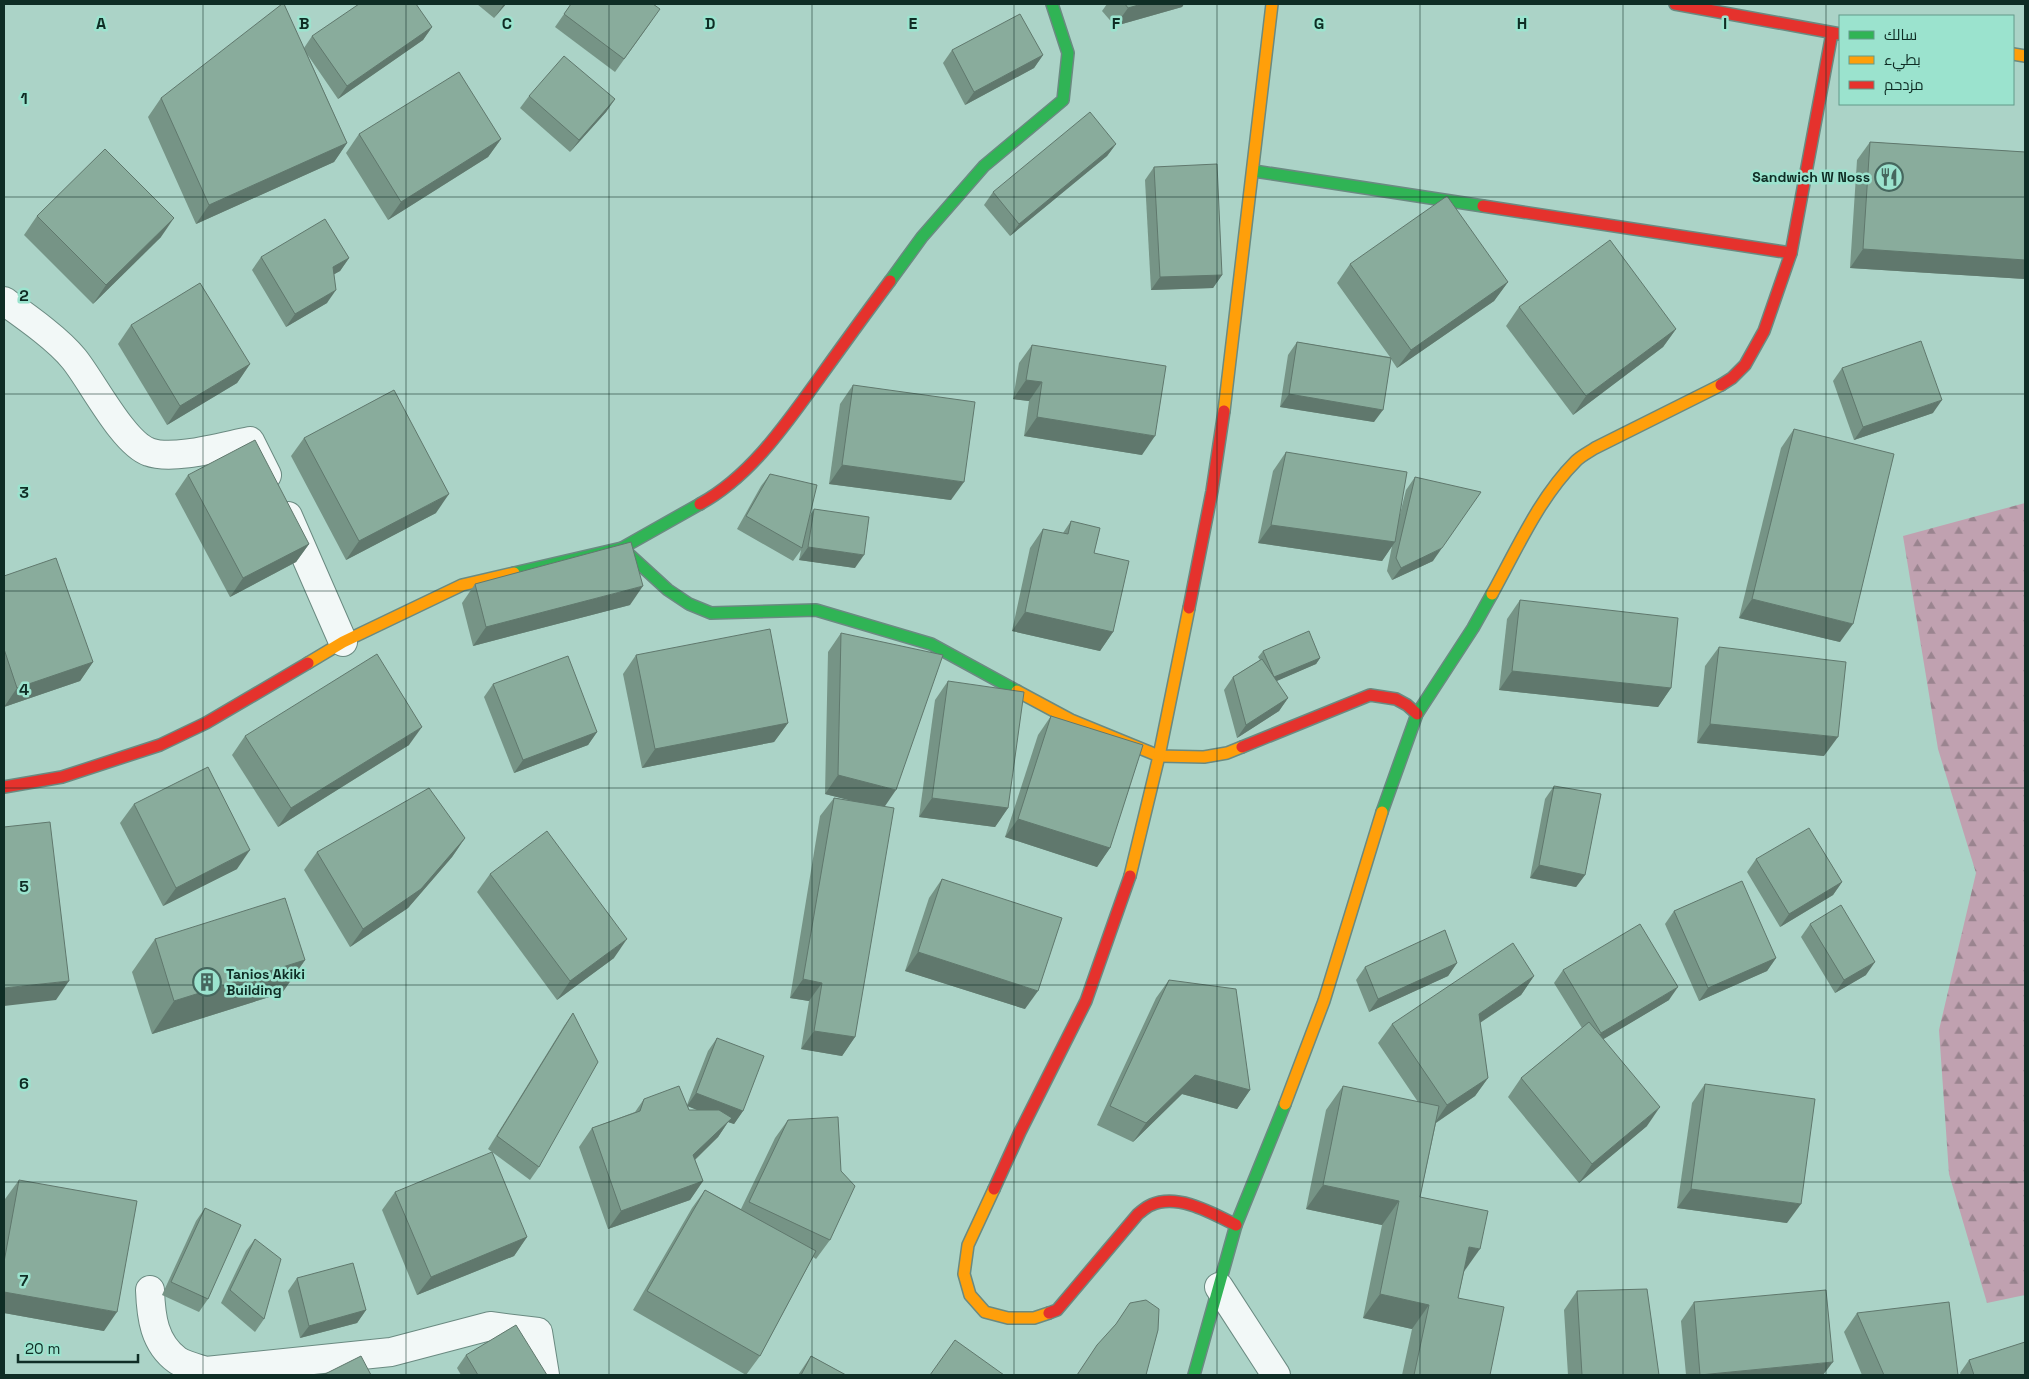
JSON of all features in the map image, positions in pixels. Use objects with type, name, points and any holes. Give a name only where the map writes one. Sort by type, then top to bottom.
[{"type":"main road","points":[[4,787],[62,777],[160,745],[214,718],[343,642],[462,585],[622,548],[715,496],[751,465],[792,416],[916,245],[956,196],[984,166],[1063,100],[1068,53],[1052,4]]},
{"type":"main road","points":[[1236,1225],[1210,1212],[1173,1201],[1152,1204],[1138,1214],[1058,1310],[1034,1318],[1008,1318],[985,1312],[970,1295],[964,1274],[968,1244],[1020,1132],[1086,1001],[1130,875],[1159,756],[1212,491],[1228,387],[1272,4]]},
{"type":"main road","points":[[1194,1375],[1236,1225],[1305,1056],[1324,1001],[1388,792],[1417,714],[1473,628],[1532,521],[1558,483],[1577,460],[1594,448],[1717,387],[1745,365],[1764,331],[1791,253],[1836,33],[1674,4]]},
{"type":"main road","points":[[1254,171],[1791,253]]},
{"type":"main road","points":[[622,548],[668,590],[689,604],[711,613],[816,610],[931,644],[1071,720],[1159,756],[1204,757],[1227,753],[1370,695],[1383,694],[1396,698],[1408,704],[1417,714]]},
{"type":"street","points":[[4,301],[35,324],[73,357],[132,441],[148,452],[167,456],[250,441],[297,532],[343,642]]},
{"type":"street","points":[[1219,1287],[1276,1375]]},
{"type":"street","points":[[150,1290],[152,1319],[161,1343],[178,1361],[206,1371],[391,1352],[490,1326],[538,1332],[545,1375]]},
{"type":"green space","points":[[2025,503],[2025,1295],[1987,1303],[1949,1174],[1939,1030],[1976,873],[1938,749],[1903,536]]},
{"type":"building","points":[[284,4],[347,143],[209,205],[161,98]]},
{"type":"building","points":[[359,4],[416,4],[432,27],[347,86],[312,36]]},
{"type":"building","points":[[571,4],[653,4],[660,9],[624,59],[564,14]]},
{"type":"building","points":[[1125,4],[1142,4],[1128,8]]},
{"type":"building","points":[[1020,14],[1043,55],[974,92],[952,50]]},
{"type":"building","points":[[564,56],[615,99],[579,140],[529,96]]},
{"type":"building","points":[[459,72],[501,139],[401,202],[359,134]]},
{"type":"building","points":[[1090,112],[1116,144],[1019,224],[993,192]]},
{"type":"building","points":[[1870,142],[2025,152],[2025,260],[1863,249]]},
{"type":"building","points":[[105,149],[174,218],[106,285],[37,216]]},
{"type":"building","points":[[1217,164],[1222,275],[1160,277],[1154,167]]},
{"type":"building","points":[[1447,196],[1508,282],[1411,350],[1350,264]]},
{"type":"building","points":[[325,219],[349,258],[333,267],[336,290],[295,314],[261,257]]},
{"type":"building","points":[[1610,240],[1676,329],[1586,396],[1519,307]]},
{"type":"building","points":[[200,283],[250,364],[180,406],[131,325]]},
{"type":"building","points":[[1921,341],[1942,400],[1863,427],[1842,368]]},
{"type":"building","points":[[1297,342],[1391,358],[1383,410],[1289,394]]},
{"type":"building","points":[[1032,345],[1166,366],[1155,436],[1037,417],[1042,382],[1026,380]]},
{"type":"building","points":[[853,385],[975,402],[964,482],[842,465]]},
{"type":"building","points":[[394,390],[449,494],[359,541],[304,438]]},
{"type":"building","points":[[1794,429],[1894,454],[1853,624],[1752,599]]},
{"type":"building","points":[[255,440],[309,544],[243,578],[188,475]]},
{"type":"building","points":[[1286,452],[1407,472],[1395,542],[1271,525]]},
{"type":"building","points":[[770,474],[817,485],[802,548],[746,516]]},
{"type":"building","points":[[1415,477],[1481,492],[1442,548],[1401,568],[1396,558]]},
{"type":"building","points":[[814,509],[869,517],[864,555],[808,547]]},
{"type":"building","points":[[1071,521],[1100,528],[1094,553],[1129,561],[1113,632],[1025,612],[1043,529],[1068,534]]},
{"type":"building","points":[[631,542],[643,586],[486,627],[475,584]]},
{"type":"building","points":[[56,558],[93,662],[17,688],[4,649],[4,576]]},
{"type":"building","points":[[1520,600],[1678,618],[1671,688],[1512,671]]},
{"type":"building","points":[[770,629],[788,723],[655,749],[636,655]]},
{"type":"building","points":[[1309,631],[1320,658],[1274,677],[1263,651]]},
{"type":"building","points":[[841,633],[943,655],[896,790],[838,775]]},
{"type":"building","points":[[1719,647],[1846,662],[1838,737],[1710,724]]},
{"type":"building","points":[[377,654],[422,727],[291,808],[245,736]]},
{"type":"building","points":[[568,656],[597,732],[523,760],[493,684]]},
{"type":"building","points":[[1262,659],[1288,698],[1246,725],[1233,677]]},
{"type":"building","points":[[948,681],[1024,692],[1008,808],[932,798]]},
{"type":"building","points":[[1051,716],[1143,745],[1110,848],[1018,819]]},
{"type":"building","points":[[208,767],[250,850],[176,888],[134,804]]},
{"type":"building","points":[[1554,786],[1601,794],[1585,875],[1539,865]]},
{"type":"building","points":[[429,788],[465,838],[421,889],[363,929],[317,852]]},
{"type":"building","points":[[834,798],[894,808],[855,1037],[814,1031],[822,983],[803,979]]},
{"type":"building","points":[[50,822],[69,981],[4,988],[4,827]]},
{"type":"building","points":[[1809,828],[1842,882],[1789,914],[1756,859]]},
{"type":"building","points":[[547,831],[627,939],[570,981],[490,874]]},
{"type":"building","points":[[942,879],[1062,918],[1038,991],[918,952]]},
{"type":"building","points":[[1742,881],[1776,958],[1708,988],[1674,911]]},
{"type":"building","points":[[285,898],[305,960],[174,1001],[155,939]]},
{"type":"building","points":[[1841,905],[1875,962],[1844,980],[1810,924]]},
{"type":"building","points":[[1640,924],[1678,987],[1601,1033],[1563,970]]},
{"type":"building","points":[[1445,930],[1457,963],[1378,999],[1365,967]]},
{"type":"building","points":[[1513,943],[1534,976],[1479,1014],[1488,1078],[1447,1105],[1392,1024]]},
{"type":"building","points":[[1169,980],[1236,989],[1250,1090],[1195,1075],[1146,1123],[1110,1106]]},
{"type":"building","points":[[573,1013],[598,1062],[539,1167],[497,1136]]},
{"type":"building","points":[[1589,1022],[1660,1107],[1592,1164],[1521,1078]]},
{"type":"building","points":[[717,1038],[764,1056],[743,1111],[696,1093]]},
{"type":"building","points":[[1705,1084],[1815,1099],[1801,1204],[1691,1189]]},
{"type":"building","points":[[679,1086],[689,1110],[719,1110],[732,1118],[693,1155],[703,1181],[621,1211],[592,1128],[640,1111],[644,1099]]},
{"type":"building","points":[[1343,1086],[1439,1106],[1420,1197],[1488,1211],[1480,1249],[1469,1247],[1458,1298],[1504,1307],[1490,1375],[1414,1375],[1429,1305],[1380,1294],[1399,1201],[1323,1185]]},
{"type":"building","points":[[838,1117],[841,1171],[855,1186],[830,1240],[749,1202],[788,1120]]},
{"type":"building","points":[[492,1152],[527,1237],[431,1277],[395,1192]]},
{"type":"building","points":[[19,1180],[137,1201],[117,1312],[4,1292],[4,1262]]},
{"type":"building","points":[[705,1190],[816,1251],[760,1356],[647,1291]]},
{"type":"building","points":[[205,1208],[241,1225],[208,1299],[171,1282]]},
{"type":"building","points":[[255,1239],[281,1259],[264,1319],[230,1290]]},
{"type":"building","points":[[353,1263],[366,1310],[309,1326],[297,1278]]},
{"type":"building","points":[[1647,1289],[1659,1375],[1582,1375],[1577,1291]]},
{"type":"building","points":[[1826,1290],[1833,1362],[1700,1375],[1694,1302]]},
{"type":"building","points":[[1146,1300],[1159,1309],[1158,1330],[1146,1375],[1077,1375],[1097,1345],[1116,1324],[1130,1303]]},
{"type":"building","points":[[1949,1302],[1958,1375],[1884,1375],[1857,1313]]},
{"type":"building","points":[[516,1325],[547,1375],[478,1375],[466,1355]]},
{"type":"building","points":[[955,1340],[1004,1375],[930,1375]]},
{"type":"building","points":[[2025,1342],[2025,1375],[1974,1375],[1969,1360]]},
{"type":"building","points":[[361,1356],[371,1375],[323,1375]]},
{"type":"building","points":[[811,1356],[846,1375],[801,1375]]},
{"type":"traffic: fast","points":[[890,281],[922,237],[984,166],[1063,100],[1068,53],[1052,4]]},
{"type":"traffic: fast","points":[[1254,171],[1483,206]]},
{"type":"traffic: fast","points":[[514,573],[622,548],[700,504]]},
{"type":"traffic: fast","points":[[622,548],[668,590],[689,604],[711,613],[816,610],[931,644],[1017,691]]},
{"type":"traffic: fast","points":[[1382,812],[1417,714],[1473,628],[1492,594]]},
{"type":"traffic: fast","points":[[1194,1375],[1236,1225],[1285,1104]]},
{"type":"traffic: slow","points":[[1224,411],[1272,4]]},
{"type":"traffic: slow","points":[[2014,54],[2025,56]]},
{"type":"traffic: slow","points":[[1492,594],[1540,507],[1563,475],[1576,461],[1595,448],[1721,385]]},
{"type":"traffic: slow","points":[[308,663],[343,642],[462,585],[514,573]]},
{"type":"traffic: slow","points":[[1130,876],[1159,756],[1189,608]]},
{"type":"traffic: slow","points":[[1017,691],[1071,720],[1159,756],[1204,757],[1227,753],[1242,747]]},
{"type":"traffic: slow","points":[[1285,1104],[1324,1001],[1382,812]]},
{"type":"traffic: slow","points":[[994,1189],[968,1245],[964,1274],[970,1295],[985,1312],[1008,1318],[1034,1318],[1049,1313]]},
{"type":"traffic: jam","points":[[1675,4],[1839,34]]},
{"type":"traffic: jam","points":[[1721,385],[1732,378],[1745,365],[1764,331],[1791,253],[1832,33]]},
{"type":"traffic: jam","points":[[1483,206],[1791,253]]},
{"type":"traffic: jam","points":[[700,504],[735,479],[766,448],[794,413],[890,281]]},
{"type":"traffic: jam","points":[[1189,608],[1212,491],[1224,411]]},
{"type":"traffic: jam","points":[[4,787],[62,777],[160,745],[206,723],[308,663]]},
{"type":"traffic: jam","points":[[1242,747],[1370,695],[1396,699],[1407,705],[1417,714]]},
{"type":"traffic: jam","points":[[994,1189],[1020,1132],[1086,1001],[1130,876]]},
{"type":"traffic: jam","points":[[1049,1313],[1057,1310],[1138,1214],[1149,1206],[1172,1201],[1183,1203],[1206,1210],[1236,1225]]},
{"type":"place","name":"Sandwich W Noss","points":[[1889,177]]},
{"type":"place","name":"Tanios Akiki Building","points":[[207,982]]}]
